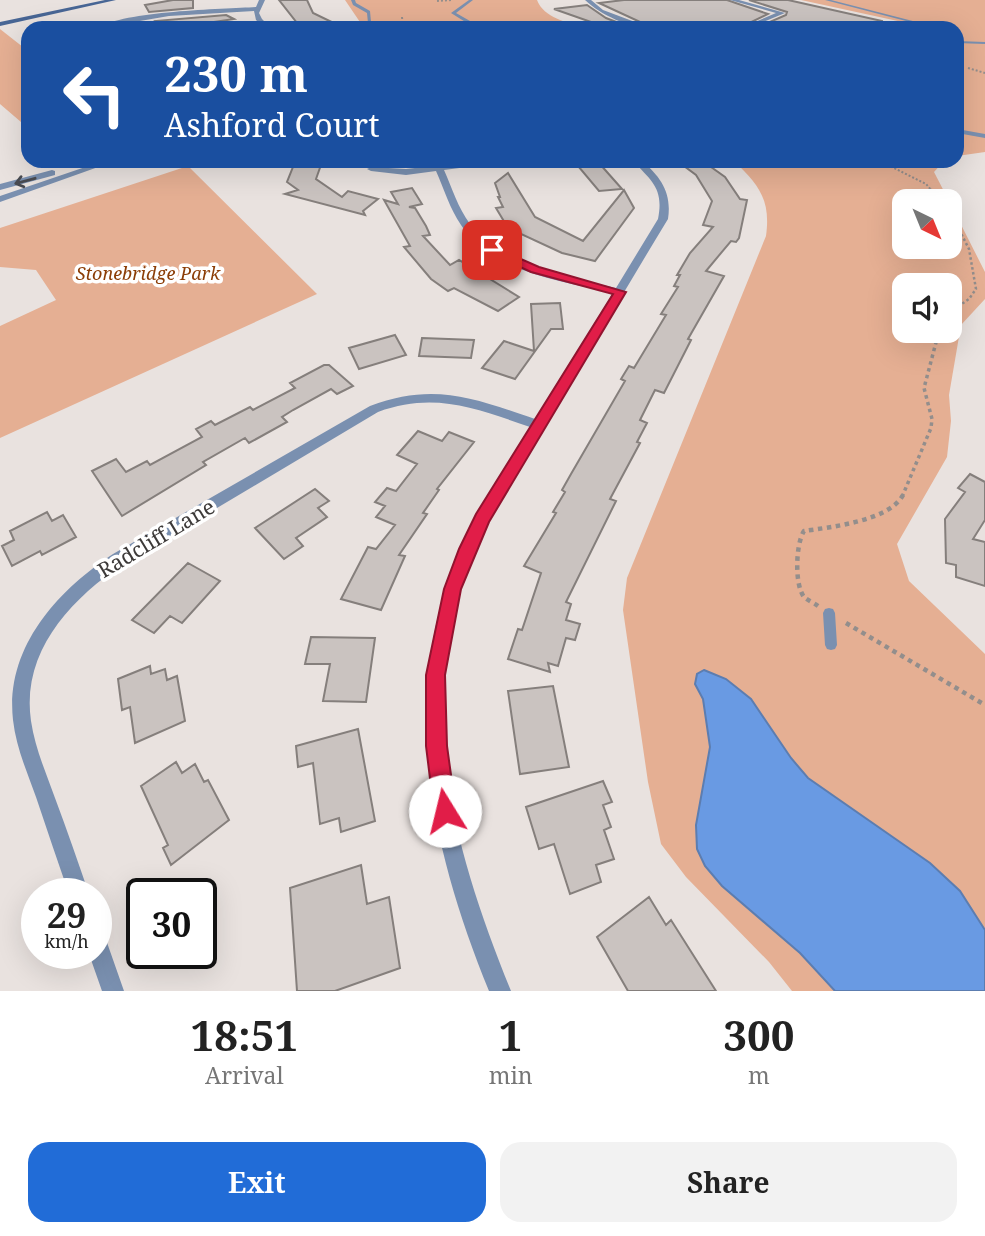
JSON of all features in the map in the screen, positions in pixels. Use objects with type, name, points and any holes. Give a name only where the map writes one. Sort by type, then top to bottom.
[{"type":"main road","points":[[0,21],[91,0]]},
{"type":"main road","points":[[0,21],[113,0]]},
{"type":"street","points":[[260,21],[256,9],[262,0]]},
{"type":"street","points":[[588,0],[601,10],[630,21]]},
{"type":"street","points":[[733,0],[782,13],[762,21]]},
{"type":"street","points":[[142,21],[169,14],[256,9]]},
{"type":"street","points":[[964,130],[985,134]]},
{"type":"street","points":[[0,187],[71,168]]},
{"type":"street","points":[[0,199],[91,168]]},
{"type":"street","points":[[371,169],[393,172],[439,168],[465,224],[492,250],[535,269],[620,292]]},
{"type":"street","points":[[500,991],[475,929],[449,834],[437,746],[435,675],[453,589],[467,549],[482,519],[663,219],[667,198],[655,177],[645,168]]},
{"type":"street","name":"Radcliff Lane","points":[[73,878],[26,742],[21,708],[27,664],[38,636],[74,594],[100,570],[384,404],[423,395],[441,396],[539,425]]},
{"type":"street","points":[[105,969],[113,991]]},
{"type":"lane","points":[[353,0],[354,4],[369,12],[369,21]]},
{"type":"lane","points":[[467,21],[453,13],[471,0]]},
{"type":"lane","points":[[827,0],[910,21]]},
{"type":"lane","points":[[964,37],[967,41]]},
{"type":"lane","points":[[964,41],[985,43]]},
{"type":"lane","points":[[829,613],[831,645]]},
{"type":"path","points":[[402,17],[402,21]]},
{"type":"path","points":[[968,68],[985,73]]},
{"type":"path","points":[[894,168],[926,184],[930,189]]},
{"type":"path","points":[[962,235],[969,249],[976,289],[962,304]]},
{"type":"path","points":[[936,343],[923,388],[932,419],[931,428],[918,455],[910,484],[901,500],[880,514],[836,526],[804,531],[798,540],[798,584],[804,597],[985,705]]},
{"type":"green space","points":[[345,0],[537,0],[550,15],[564,21],[359,21]]},
{"type":"green space","points":[[801,0],[985,0],[985,152],[964,155],[964,21],[898,21]]},
{"type":"green space","points":[[0,29],[21,46],[21,122],[0,104]]},
{"type":"green space","name":"Stonebridge Park","points":[[182,168],[190,168],[317,294],[0,438],[0,326],[56,300],[36,270],[0,267],[0,228]]},
{"type":"green space","points":[[741,168],[938,168],[934,172],[943,189],[892,189],[892,259],[962,259],[962,227],[985,272],[985,299],[962,324],[962,273],[892,273],[892,343],[958,343],[949,395],[951,421],[947,457],[897,544],[909,581],[985,654],[985,991],[792,991],[769,962],[686,877],[661,844],[648,782],[623,610],[627,578],[766,236],[767,212],[761,194]]},
{"type":"water","points":[[704,670],[726,679],[751,699],[808,778],[930,863],[960,891],[985,930],[985,991],[835,991],[800,953],[722,886],[705,866],[697,849],[696,825],[710,747],[703,699],[695,684],[697,674]]},
{"type":"building","points":[[193,0],[193,8],[149,12],[145,5]]},
{"type":"building","points":[[279,0],[307,0],[313,13],[330,21],[296,21]]},
{"type":"building","points":[[624,0],[727,0],[768,14],[754,21],[638,21],[599,3]]},
{"type":"building","points":[[749,0],[788,0],[882,21],[772,21],[787,12]]},
{"type":"building","points":[[587,5],[614,21],[588,21],[554,9]]},
{"type":"building","points":[[226,15],[234,19],[221,21],[155,21]]},
{"type":"building","points":[[293,168],[320,168],[316,179],[342,197],[348,191],[378,199],[363,211],[365,215],[285,194],[298,190],[287,182]]},
{"type":"building","points":[[580,168],[603,168],[622,189],[599,191]]},
{"type":"building","points":[[687,168],[712,168],[725,177],[740,199],[747,200],[739,238],[736,242],[731,241],[706,271],[724,276],[688,339],[691,340],[664,393],[655,390],[640,420],[647,423],[637,442],[640,443],[610,499],[616,501],[566,602],[571,604],[566,620],[580,624],[575,640],[566,638],[558,666],[548,663],[550,672],[508,659],[518,629],[522,630],[541,573],[524,566],[556,513],[553,512],[565,492],[562,490],[625,381],[621,379],[629,366],[634,368],[666,315],[661,314],[678,287],[674,286],[680,275],[677,275],[690,253],[713,227],[703,225],[712,201],[696,175]]},
{"type":"building","points":[[508,173],[535,217],[583,241],[624,190],[634,208],[595,261],[562,253],[508,228],[496,208],[503,207],[495,183]]},
{"type":"building","points":[[412,188],[422,204],[409,207],[415,208],[430,235],[423,236],[450,265],[459,260],[519,297],[498,311],[454,288],[448,291],[431,279],[404,247],[410,246],[384,200],[398,204],[391,192]]},
{"type":"building","points":[[560,303],[563,329],[551,329],[515,379],[482,368],[504,341],[534,351],[531,304]]},
{"type":"building","points":[[395,335],[406,355],[359,369],[349,348]]},
{"type":"building","points":[[422,338],[474,340],[471,358],[419,356]]},
{"type":"building","points":[[329,365],[353,386],[337,394],[331,389],[293,410],[282,417],[287,422],[249,443],[245,438],[203,462],[206,465],[122,516],[92,471],[116,459],[126,472],[147,461],[150,465],[202,437],[196,429],[211,421],[215,425],[250,407],[253,410],[295,388],[290,383]]},
{"type":"building","points":[[418,431],[442,441],[449,432],[474,442],[437,489],[439,490],[423,513],[427,514],[399,555],[405,556],[381,610],[341,599],[368,547],[376,549],[395,525],[376,517],[385,506],[375,502],[387,488],[396,491],[417,464],[397,455]]},
{"type":"building","points":[[970,474],[985,482],[985,520],[973,539],[985,542],[985,586],[956,577],[956,565],[946,563],[945,519],[965,492],[958,488]]},
{"type":"building","points":[[315,489],[329,501],[318,508],[327,517],[296,538],[303,546],[284,559],[255,528]]},
{"type":"building","points":[[47,512],[52,521],[63,515],[76,537],[42,555],[40,551],[12,566],[2,546],[14,540],[10,531]]},
{"type":"building","points":[[188,563],[220,581],[182,623],[170,616],[154,633],[132,620]]},
{"type":"building","points":[[311,637],[375,638],[366,702],[323,701],[330,664],[305,664]]},
{"type":"building","points":[[150,666],[151,674],[165,669],[167,680],[177,676],[185,721],[135,743],[130,707],[122,710],[118,679]]},
{"type":"building","points":[[553,686],[569,767],[520,774],[508,691]]},
{"type":"building","points":[[358,729],[375,821],[341,832],[339,818],[320,824],[313,763],[298,767],[296,746]]},
{"type":"building","points":[[176,762],[182,773],[195,764],[204,782],[208,780],[229,820],[171,865],[163,848],[168,845],[141,786]]},
{"type":"building","points":[[603,781],[612,802],[603,805],[611,827],[604,830],[614,859],[596,865],[601,882],[570,894],[554,844],[539,849],[526,807]]},
{"type":"building","points":[[361,865],[367,904],[389,897],[400,968],[335,991],[297,991],[290,888]]},
{"type":"building","points":[[649,897],[666,925],[671,920],[716,991],[628,991],[597,937]]},
{"type":"route","points":[[445,811],[437,746],[435,675],[453,589],[467,549],[482,519],[620,292],[535,269],[492,250]]}]
